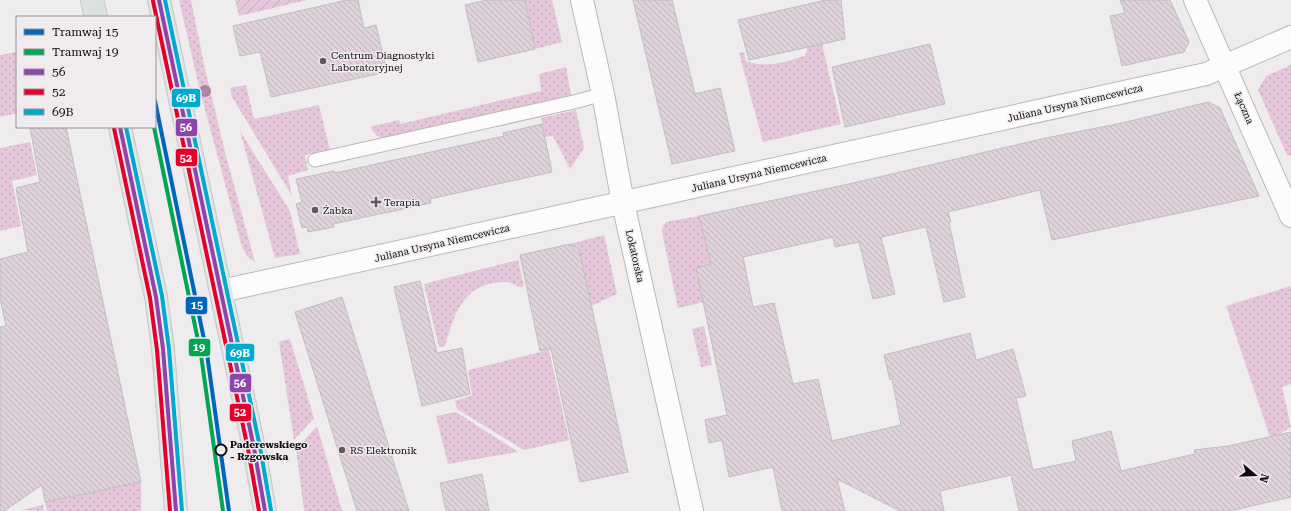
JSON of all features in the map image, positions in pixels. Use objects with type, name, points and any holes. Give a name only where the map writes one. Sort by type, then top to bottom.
[{"type":"main road","points":[[92,0],[96,16]]},
{"type":"main road","points":[[159,0],[221,291],[265,511]]},
{"type":"main road","points":[[120,128],[156,297],[164,349],[176,511]]},
{"type":"street","name":"Lokatorska","points":[[582,0],[603,94],[624,202],[692,511]]},
{"type":"street","name":"Łączna","points":[[1195,0],[1291,216]]},
{"type":"street","name":"Juliana Ursyna Niemcewicza","points":[[221,291],[1198,75],[1225,66],[1291,38]]},
{"type":"lane","points":[[315,160],[578,101],[603,94]]},
{"type":"shaded area","points":[[179,0],[191,0],[205,69],[226,156],[255,262],[248,257],[242,247],[199,87]]},
{"type":"shaded area","points":[[235,0],[307,0],[239,16]]},
{"type":"shaded area","points":[[525,0],[552,0],[562,42],[535,49]]},
{"type":"shaded area","points":[[820,36],[841,124],[763,142],[739,53],[744,52],[746,61],[761,64],[776,64],[806,55],[807,46]]},
{"type":"shaded area","points":[[16,52],[16,113],[0,117],[0,55]]},
{"type":"shaded area","points":[[1291,65],[1291,156],[1287,155],[1258,90],[1266,76]]},
{"type":"shaded area","points":[[566,67],[571,95],[383,139],[376,135],[370,127],[399,120],[400,124],[541,91],[539,74]]},
{"type":"shaded area","points":[[246,85],[254,119],[319,105],[330,150],[305,155],[308,170],[288,176],[292,196],[232,97],[230,88]]},
{"type":"shaded area","points":[[576,110],[584,148],[570,169],[553,136],[544,137],[541,118]]},
{"type":"shaded area","points":[[240,131],[290,211],[300,254],[275,258]]},
{"type":"shaded area","points":[[30,142],[37,175],[12,181],[21,226],[0,231],[0,148]]},
{"type":"shaded area","points":[[699,216],[711,264],[704,302],[678,308],[662,232],[663,226],[666,222]]},
{"type":"shaded area","points":[[604,235],[617,294],[591,306],[579,249],[570,244]]},
{"type":"shaded area","points":[[518,260],[524,287],[507,282],[492,283],[471,293],[458,311],[445,346],[439,347],[424,284]]},
{"type":"shaded area","points":[[1291,286],[1291,384],[1282,387],[1291,427],[1278,435],[1270,437],[1226,306]]},
{"type":"shaded area","points":[[704,326],[712,365],[701,367],[692,329]]},
{"type":"shaded area","points":[[290,339],[314,418],[294,440],[279,342]]},
{"type":"shaded area","points":[[549,350],[569,440],[524,450],[457,409],[455,401],[472,395],[468,370]]},
{"type":"shaded area","points":[[456,412],[518,452],[448,464],[436,416]]},
{"type":"shaded area","points":[[317,426],[342,511],[304,511],[296,449]]},
{"type":"shaded area","points":[[141,482],[141,511],[47,511],[45,502]]},
{"type":"shaded area","points":[[43,505],[44,511],[21,510]]},
{"type":"building","points":[[347,0],[358,0],[364,28],[376,25],[387,72],[271,97],[260,52],[240,56],[233,26]]},
{"type":"building","points":[[487,0],[525,0],[535,49],[478,62],[465,5]]},
{"type":"building","points":[[633,0],[672,0],[695,94],[720,88],[735,151],[672,164]]},
{"type":"building","points":[[826,0],[841,0],[845,39],[749,60],[738,20]]},
{"type":"building","points":[[1120,0],[1170,0],[1189,42],[1184,52],[1122,66],[1110,16],[1125,13]]},
{"type":"building","points":[[930,44],[945,104],[845,127],[832,67]]},
{"type":"building","points":[[1208,102],[1220,108],[1259,196],[1052,240],[1040,190],[948,212],[965,297],[944,302],[926,227],[881,237],[895,294],[873,299],[859,242],[835,247],[833,237],[743,257],[753,307],[774,303],[793,384],[818,379],[832,441],[901,425],[892,379],[890,380],[884,355],[970,333],[976,360],[1013,349],[1026,396],[1016,398],[1033,470],[1076,461],[1072,441],[1111,431],[1121,471],[1195,454],[1194,450],[1228,446],[1291,432],[1291,497],[1230,511],[1019,511],[1011,475],[940,491],[944,511],[900,511],[837,479],[845,511],[782,511],[773,467],[729,477],[722,440],[709,443],[705,420],[727,415],[696,268],[711,264],[699,216],[849,184],[1041,139],[1122,123]]},
{"type":"building","points":[[542,124],[552,172],[430,199],[431,203],[333,224],[334,227],[308,232],[307,227],[302,228],[296,204],[302,202],[296,179],[334,171],[335,173],[504,136],[503,133]]},
{"type":"building","points":[[30,128],[66,128],[141,482],[45,502],[42,485],[4,511],[0,511],[0,327],[6,326],[0,298],[0,259],[28,252],[16,188],[40,182]]},
{"type":"building","points":[[570,244],[579,249],[628,472],[580,482],[551,349],[540,351],[520,255]]},
{"type":"building","points":[[420,281],[437,353],[462,348],[470,394],[422,406],[394,287]]},
{"type":"building","points":[[342,297],[409,511],[357,511],[295,312]]},
{"type":"building","points":[[482,474],[489,511],[446,511],[440,483]]},
{"type":"tram line","name":"15","points":[[156,106],[207,354],[229,511]]},
{"type":"tram line","name":"19","points":[[154,128],[201,355],[223,511]]},
{"type":"transit line","name":"56","points":[[159,0],[254,448],[265,511]]},
{"type":"transit line","name":"69B","points":[[165,0],[260,447],[271,510]]},
{"type":"transit line","name":"52","points":[[153,1],[248,449],[259,511]]},
{"type":"transit line","name":"52","points":[[114,128],[150,298],[157,350],[170,511]]},
{"type":"transit line","name":"56","points":[[120,128],[156,297],[163,349],[176,511]]},
{"type":"transit line","name":"69B","points":[[126,128],[162,296],[169,349],[182,511]]},
{"type":"place","name":"Centrum Diagnostyki Laboratoryjnej","points":[[323,61]]},
{"type":"place","name":"Terapia","points":[[376,202]]},
{"type":"place","name":"Żabka","points":[[315,210]]},
{"type":"place","name":"Paderewskiego - Rzgowska","points":[[221,450]]},
{"type":"place","name":"RS Elektronik","points":[[342,450]]}]
